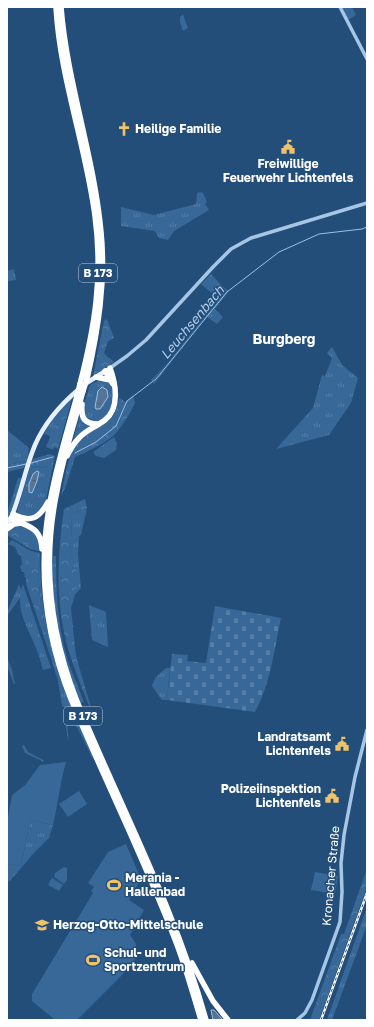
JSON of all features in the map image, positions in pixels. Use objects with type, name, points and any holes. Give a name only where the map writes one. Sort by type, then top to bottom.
[{"type":"highway","name":"B 173","points":[[56,7],[65,72],[84,144]]},
{"type":"highway","name":"B 173","points":[[60,7],[69,70],[100,217],[103,266],[100,317],[87,380],[62,466],[51,523],[49,558],[50,597],[60,650],[71,686],[152,871],[181,943],[206,1020]]},
{"type":"highway","name":"B 173","points":[[87,160],[98,250],[98,281],[95,320],[88,353],[58,464],[52,492],[47,524],[44,569],[46,597],[53,641],[67,688],[164,911],[187,972],[201,1020]]},
{"type":"highway","points":[[62,466],[78,438],[108,417],[114,407],[116,394],[107,370]]},
{"type":"highway","points":[[96,377],[112,382]]},
{"type":"highway","points":[[83,391],[83,418],[88,423],[98,424]]},
{"type":"highway","points":[[12,516],[22,518],[35,517],[43,511],[52,492]]},
{"type":"highway","points":[[12,516],[34,529],[40,537],[44,569]]},
{"type":"highway","points":[[7,528],[14,524],[22,523]]},
{"type":"highway","points":[[181,943],[213,1001],[228,1020]]},
{"type":"main road","points":[[7,528],[30,458],[40,434],[54,413],[76,391],[107,370]]},
{"type":"street","points":[[340,7],[367,59]]},
{"type":"street","points":[[107,370],[131,354],[146,340],[212,267],[232,249],[251,238],[367,203]]},
{"type":"street","name":"Kronacher Straße","points":[[298,1020],[309,1008],[322,976],[340,922],[342,892],[341,863],[344,838],[355,776],[367,730]]},
{"type":"green space","points":[[342,7],[352,7],[356,15],[348,20]]},
{"type":"green space","points":[[183,15],[188,28],[183,31],[180,17]]},
{"type":"green space","points":[[197,193],[203,193],[207,202],[205,204],[209,210],[174,231],[168,240],[159,238],[155,231],[121,226],[121,207],[154,215],[196,204]]},
{"type":"green space","points":[[14,269],[16,280],[7,281],[7,271]]},
{"type":"green space","points":[[211,274],[221,285],[229,290],[153,381],[151,380],[165,366],[219,299],[201,284]]},
{"type":"green space","points":[[230,290],[215,309],[223,317],[217,324],[207,317]]},
{"type":"green space","points":[[107,319],[114,338],[108,341],[104,353],[114,362],[93,376],[104,321]]},
{"type":"green space","points":[[200,326],[154,384],[153,383]]},
{"type":"green space","points":[[332,347],[342,365],[358,378],[351,403],[329,435],[276,449],[313,408],[322,375],[325,376],[332,358],[327,353]]},
{"type":"green space","points":[[99,380],[108,382],[112,386],[114,392],[113,405],[108,414],[102,420],[99,422],[91,422],[85,417],[84,404],[90,385]]},
{"type":"green space","points":[[133,395],[135,403],[122,426],[116,433],[103,443],[75,457],[66,486],[61,496],[70,457],[76,446],[89,433],[107,422],[116,409],[119,398],[126,402]]},
{"type":"green space","points":[[72,398],[70,406],[67,406],[59,415],[48,435],[44,434],[56,415]]},
{"type":"green space","points":[[67,406],[70,406],[58,449],[54,447],[53,450],[46,447],[50,437],[48,435],[59,415]]},
{"type":"green space","points":[[80,415],[93,425],[73,441]]},
{"type":"green space","points":[[7,430],[29,448],[27,461],[7,465]]},
{"type":"green space","points":[[114,437],[117,443],[116,450],[104,458],[96,456],[93,452]]},
{"type":"green space","points":[[50,454],[55,456],[53,465],[40,468],[40,466],[30,467],[33,459]]},
{"type":"green space","points":[[27,461],[24,468],[7,472],[7,465]]},
{"type":"green space","points":[[53,465],[45,505],[37,514],[20,516],[17,512],[30,467],[41,466],[41,468]]},
{"type":"green space","points":[[18,478],[23,478],[7,522],[7,514]]},
{"type":"green space","points":[[85,499],[87,508],[72,514],[70,561],[77,571],[78,585],[71,608],[76,656],[94,718],[69,652],[64,634],[59,598],[60,545],[64,509]]},
{"type":"green space","points":[[87,508],[81,535],[79,536],[78,554],[81,588],[74,596],[78,585],[70,561],[72,514]]},
{"type":"green space","points":[[20,525],[35,532],[40,546],[40,551],[30,549],[7,535],[7,533],[14,526]],"holes":[[[14,528],[39,550],[10,534]]]},
{"type":"green space","points":[[14,528],[20,529],[30,542],[40,551],[32,549],[9,534]]},
{"type":"green space","points":[[12,540],[31,551],[40,553],[41,586],[48,631],[68,695],[94,758],[93,759],[70,713],[68,724],[69,744],[65,723],[65,708],[62,706],[58,681],[50,655],[43,617],[39,583],[39,560],[25,578],[24,572],[22,572],[20,566],[22,565],[21,556],[18,554],[15,547],[8,544]]},
{"type":"green space","points":[[53,556],[56,556],[57,597],[62,637],[69,662],[84,702],[80,703],[68,668],[55,612],[53,594]]},
{"type":"green space","points":[[26,557],[39,560],[40,594],[50,655],[26,584]]},
{"type":"green space","points":[[19,584],[21,590],[23,584],[51,668],[43,670],[37,651],[25,624],[21,611],[20,598],[7,616],[8,609]]},
{"type":"green space","points":[[89,605],[106,612],[108,647],[92,640]]},
{"type":"green space","points":[[215,606],[281,618],[265,690],[255,712],[167,700],[172,654],[188,655],[187,661],[206,663]]},
{"type":"green space","points":[[7,657],[12,670],[15,684],[7,666]]},
{"type":"green space","points":[[166,668],[170,668],[167,700],[162,700],[152,686],[155,678]]},
{"type":"green space","points":[[24,745],[28,752],[44,762],[25,753],[22,746]]},
{"type":"green space","points":[[66,762],[53,825],[30,820],[21,866],[7,864],[7,822],[12,795],[25,785],[40,765]]},
{"type":"green space","points":[[79,791],[87,804],[68,817],[59,804]]},
{"type":"green space","points":[[30,820],[53,825],[49,838],[10,881],[7,880],[7,864],[21,866]]},
{"type":"green space","name":"Schul- und Sportzentrum","points":[[126,844],[141,879],[129,900],[144,910],[130,935],[135,942],[137,949],[133,964],[77,1020],[55,1020],[32,1001],[32,994],[93,893],[91,891],[94,887],[88,883],[108,852]]},
{"type":"green space","points":[[64,867],[67,868],[67,880],[64,884],[54,877],[55,873]]},
{"type":"green space","points":[[367,869],[367,887],[319,1020],[310,1020],[341,934],[344,934]]},
{"type":"green space","points":[[315,872],[338,876],[335,894],[311,890]]},
{"type":"green space","points":[[52,878],[63,885],[59,891],[48,885]]},
{"type":"green space","points":[[367,907],[367,925],[332,1020],[327,1020]]},
{"type":"water","points":[[102,387],[107,390],[108,397],[100,409],[96,409],[95,407],[98,391]]},
{"type":"water","points":[[37,471],[39,472],[37,481],[32,493],[29,492],[29,484],[33,474]]},
{"type":"water","points":[[211,1010],[214,1010],[223,1020],[213,1020]]},
{"type":"waterway","name":"Leuchsenbach","points":[[75,453],[96,442],[116,426],[127,401],[156,379],[227,292],[279,252],[319,234],[362,229],[367,227]]},
{"type":"waterway","name":"Leuchsenbach","points":[[31,463],[53,457]]},
{"type":"waterway","name":"Leuchsenbach","points":[[7,468],[26,464]]},
{"type":"railway","points":[[321,1020],[367,893]]},
{"type":"place","name":"Heilige Familie","points":[[124,129]]},
{"type":"place","name":"Freiwillige Feuerwehr Lichtenfels","points":[[288,147]]},
{"type":"place","name":"Landratsamt Lichtenfels","points":[[342,744]]},
{"type":"place","name":"Polizeiinspektion Lichtenfels","points":[[332,796]]},
{"type":"place","name":"Merania - Hallenbad","points":[[114,885]]},
{"type":"place","name":"Herzog-Otto-Mittelschule","points":[[42,925]]},
{"type":"place","name":"Schul- und Sportzentrum","points":[[93,960]]},
{"type":"district","name":"Burgberg","points":[[284,339]]}]
